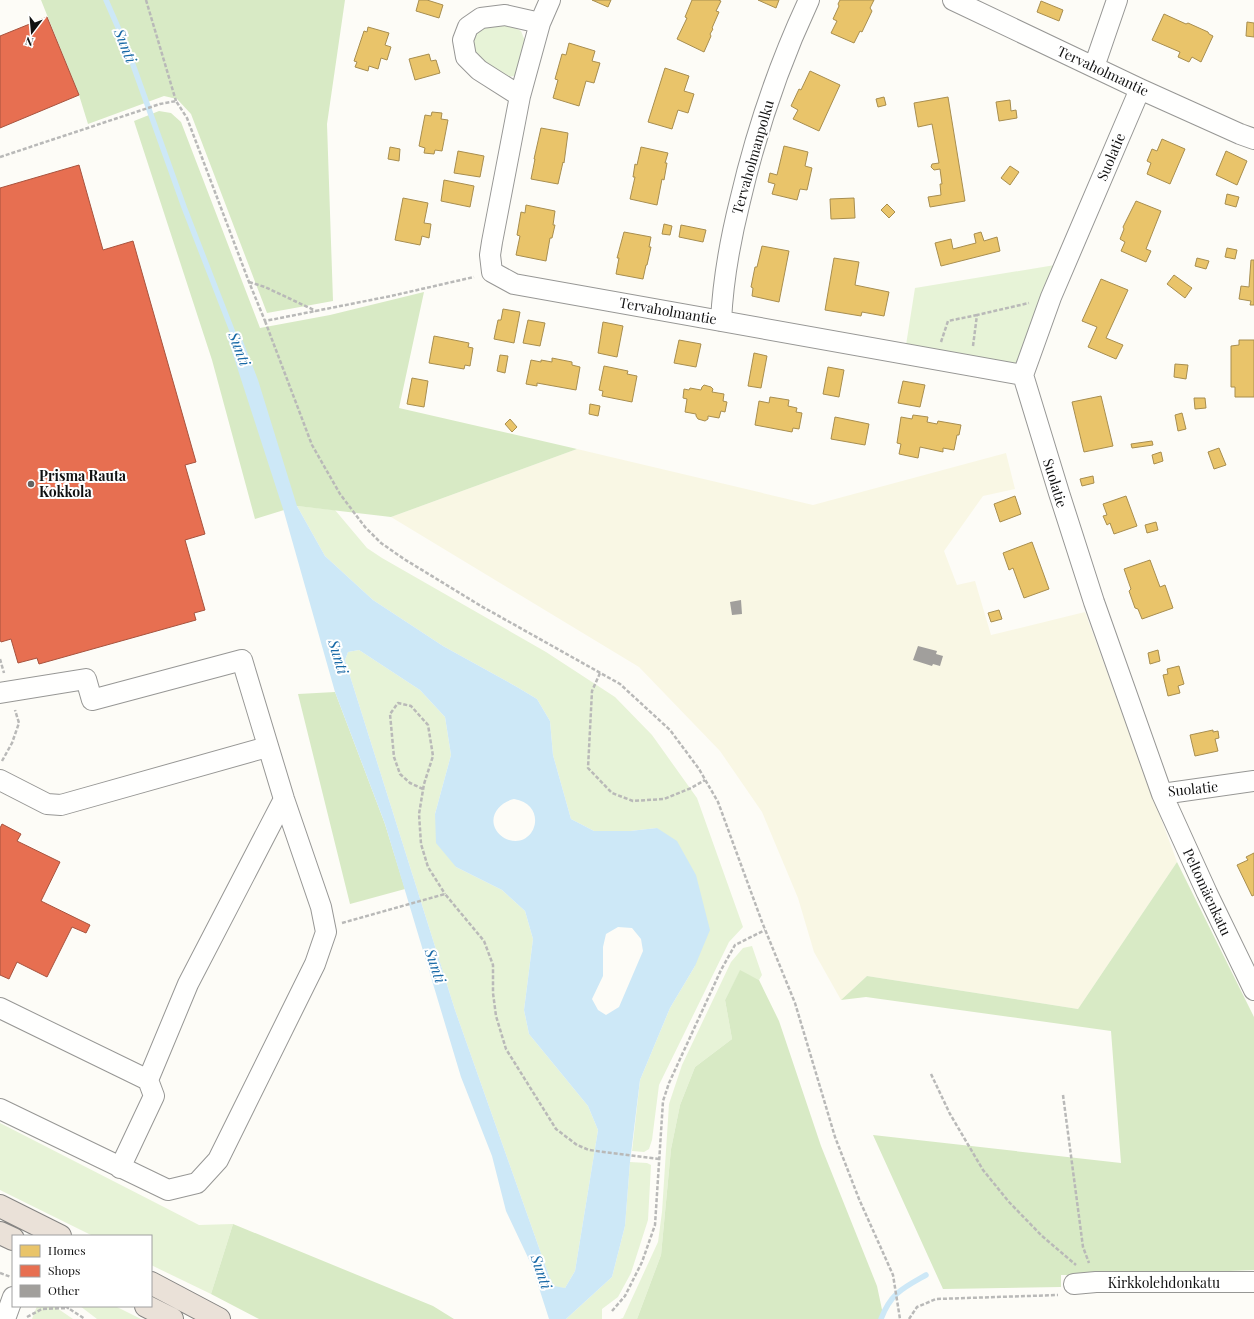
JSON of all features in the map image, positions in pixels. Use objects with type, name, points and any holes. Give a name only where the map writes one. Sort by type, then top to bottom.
[{"type":"highway","points":[[0,1206],[38,1231],[56,1235]]},
{"type":"highway","points":[[0,1233],[12,1239]]},
{"type":"highway","points":[[152,1284],[219,1319]]},
{"type":"highway","points":[[148,1307],[172,1319]]},
{"type":"street","points":[[492,272],[490,255],[492,242],[520,96],[540,23],[550,0]]},
{"type":"street","name":"Tervaholmanpolku","points":[[721,321],[722,291],[729,249],[746,173],[760,126],[789,44],[809,0]]},
{"type":"street","name":"Tervaholmantie","points":[[953,0],[1140,89],[1254,139]]},
{"type":"street","points":[[1094,67],[1117,0]]},
{"type":"street","points":[[520,96],[479,70],[466,57],[463,40],[468,27],[481,18],[505,15],[540,23]]},
{"type":"street","name":"Suolatie","points":[[1140,89],[1051,297],[1023,375],[1058,494],[1094,602],[1162,794],[1254,782]]},
{"type":"street","name":"Tervaholmantie","points":[[492,272],[514,284],[1023,375]]},
{"type":"street","points":[[0,1109],[168,1190],[198,1182],[218,1160],[315,964],[326,932],[322,907],[267,747],[242,660],[92,700],[86,679],[5,692]]},
{"type":"street","points":[[0,780],[47,804],[61,805],[267,747]]},
{"type":"street","name":"Peltomäenkatu","points":[[1162,794],[1207,893],[1254,990]]},
{"type":"street","points":[[120,1168],[154,1096],[148,1080],[188,984],[284,799]]},
{"type":"street","points":[[0,1008],[148,1080]]},
{"type":"street","name":"Kirkkolehdonkatu","points":[[1069,1289],[1096,1282],[1254,1282]]},
{"type":"street","points":[[4,1319],[12,1299]]},
{"type":"path","points":[[146,0],[176,100],[187,118],[312,445],[340,494],[365,528],[381,543],[404,559],[482,606],[620,684],[670,730],[699,769],[718,802],[765,930],[795,1003],[835,1136],[859,1199],[893,1274],[900,1319]]},
{"type":"path","points":[[0,157],[176,100]]},
{"type":"path","points":[[265,321],[392,296],[492,272]]},
{"type":"path","points":[[249,282],[265,287],[316,311]]},
{"type":"path","points":[[936,359],[948,321],[1051,297]]},
{"type":"path","points":[[971,366],[977,315]]},
{"type":"path","points":[[0,659],[5,692],[18,723],[12,743],[0,765]]},
{"type":"path","points":[[600,673],[592,691],[588,768],[612,793],[633,801],[664,800],[705,780]]},
{"type":"path","points":[[423,789],[410,783],[400,774],[394,757],[390,714],[398,703],[411,706],[428,725],[433,756],[423,789],[419,814],[421,844],[428,867],[445,894],[484,941],[494,965],[493,993],[496,1016],[506,1049],[556,1130],[577,1145],[589,1150],[659,1159]]},
{"type":"path","points":[[352,920],[445,894]]},
{"type":"path","points":[[612,1311],[625,1296],[642,1262],[655,1225],[663,1101],[669,1083],[721,970],[735,945],[765,930]]},
{"type":"path","points":[[931,1074],[950,1114],[983,1170],[1009,1202],[1042,1236],[1096,1282]]},
{"type":"path","points":[[1063,1095],[1083,1247],[1096,1282]]},
{"type":"path","points":[[0,1273],[12,1278]]},
{"type":"path","points":[[909,1319],[917,1307],[936,1299],[1069,1289]]},
{"type":"path","points":[[22,1319],[42,1309],[69,1308],[85,1319]]},
{"type":"shaded area","points":[[577,449],[813,505],[1006,453],[1015,489],[983,496],[944,551],[957,585],[975,581],[991,635],[1085,612],[1177,862],[1078,1009],[867,976],[841,1000],[814,952],[798,898],[762,812],[720,751],[639,667],[391,517]]},
{"type":"green space","points":[[41,0],[345,0],[327,124],[333,301],[267,313],[191,114],[177,99],[164,96],[88,124],[79,95]]},
{"type":"green space","points":[[505,23],[521,31],[527,46],[515,76],[506,77],[483,64],[472,46],[476,28]]},
{"type":"green space","points":[[159,111],[171,113],[181,122],[260,328],[330,315],[424,292],[399,408],[577,449],[391,517],[297,506],[255,519],[212,360],[134,121]]},
{"type":"green space","points":[[1055,265],[1017,364],[906,345],[915,288]]},
{"type":"green space","points":[[297,506],[335,510],[367,548],[546,652],[615,697],[652,735],[697,798],[743,927],[729,942],[659,1085],[652,1140],[649,1149],[644,1152],[632,1151],[640,1080],[670,1008],[695,966],[657,828],[630,831],[594,831],[571,819],[553,755],[550,721],[537,699],[443,646],[373,600],[325,556]]},
{"type":"green space","points":[[359,650],[420,690],[445,717],[451,755],[435,814],[456,867],[502,890],[525,911],[533,939],[524,1010],[529,1034],[588,1106],[598,1130],[575,1271],[565,1288],[554,1287],[549,1276],[455,1010],[345,660],[348,652]]},
{"type":"green space","points":[[335,692],[385,824],[405,889],[350,904],[298,694]]},
{"type":"green space","points":[[1177,862],[1254,1017],[1254,1270],[1134,1275],[1061,1275],[1061,1287],[943,1289],[873,1135],[1121,1163],[1111,1031],[866,997],[841,1000],[867,976],[1078,1009]]},
{"type":"green space","points":[[752,946],[762,975],[759,980],[740,971],[725,1000],[732,1039],[695,1067],[680,1105],[671,1149],[661,1255],[637,1319],[620,1319],[623,1318],[658,1242],[662,1212],[669,1104],[682,1065],[731,962],[743,948]]},
{"type":"green space","points":[[740,970],[759,980],[779,1021],[821,1146],[877,1286],[884,1319],[637,1319],[661,1255],[671,1149],[680,1105],[695,1067],[732,1039],[725,1000]]},
{"type":"green space","points":[[0,1123],[199,1225],[233,1224],[211,1294],[152,1265],[152,1235],[91,1235],[0,1190]]},
{"type":"green space","points":[[630,1162],[647,1163],[651,1165],[648,1220],[631,1273],[618,1297],[602,1309],[602,1319],[566,1319],[612,1277],[625,1226]]},
{"type":"green space","points":[[233,1224],[433,1306],[454,1319],[259,1319],[211,1294]]},
{"type":"green space","points":[[37,1307],[55,1307],[73,1319],[32,1319]]},
{"type":"green space","points":[[81,1307],[117,1307],[141,1319],[97,1319]]},
{"type":"water","points":[[239,331],[258,380],[297,506],[325,556],[373,600],[443,646],[537,699],[550,721],[553,755],[571,819],[594,831],[630,831],[657,828],[677,841],[696,875],[710,930],[695,966],[670,1008],[640,1080],[630,1162],[625,1226],[612,1277],[566,1319],[549,1319],[532,1266],[506,1211],[492,1156],[461,1077],[385,824],[335,692],[284,512],[227,336]],"holes":[[[359,650],[420,690],[445,717],[451,755],[435,814],[436,843],[456,867],[502,890],[525,911],[533,939],[524,1010],[529,1034],[588,1106],[598,1130],[575,1271],[565,1288],[554,1286],[549,1276],[455,1010],[345,660],[348,652]],[[514,799],[525,803],[532,809],[535,816],[535,824],[532,832],[526,838],[519,841],[509,840],[503,837],[496,830],[494,823],[497,809]],[[618,927],[632,928],[641,939],[643,951],[619,1007],[606,1015],[598,1010],[592,999],[603,976],[603,947],[606,934]]]},
{"type":"building: Homes","points":[[419,0],[427,0],[443,5],[439,18],[416,11]]},
{"type":"building: Homes","points":[[592,0],[611,0],[608,7]]},
{"type":"building: Homes","points":[[692,0],[721,1],[716,11],[719,12],[710,34],[711,36],[704,52],[677,39],[687,18],[685,17]]},
{"type":"building: Homes","points":[[758,0],[779,0],[776,8]]},
{"type":"building: Homes","points":[[840,0],[874,0],[870,8],[872,11],[862,32],[860,31],[854,43],[831,33],[837,21],[833,19]]},
{"type":"building: Homes","points":[[1041,1],[1063,10],[1059,21],[1037,12]]},
{"type":"building: Homes","points":[[1164,14],[1186,24],[1188,23],[1208,32],[1213,36],[1201,62],[1192,57],[1189,62],[1178,57],[1180,52],[1152,40]]},
{"type":"building: Homes","points":[[1247,22],[1254,23],[1254,37],[1246,36]]},
{"type":"building: Homes","points":[[368,27],[389,33],[385,45],[391,47],[387,60],[381,58],[378,69],[369,66],[368,71],[355,67],[357,62],[354,61],[364,31],[367,32]]},
{"type":"building: Homes","points":[[569,43],[595,51],[592,61],[600,63],[594,83],[586,81],[579,106],[553,98],[558,80],[555,79],[562,54],[566,55]]},
{"type":"building: Homes","points":[[429,54],[431,61],[436,60],[440,73],[415,80],[409,59]]},
{"type":"building: Homes","points":[[665,68],[689,76],[684,91],[694,94],[688,113],[678,110],[672,129],[648,122]]},
{"type":"building: Homes","points":[[810,71],[840,85],[819,131],[793,119],[798,110],[791,106]]},
{"type":"building: Homes","points":[[884,97],[886,105],[878,107],[876,99]]},
{"type":"building: Homes","points":[[948,97],[965,201],[930,207],[928,197],[941,195],[940,184],[942,184],[940,169],[934,170],[931,167],[932,164],[939,163],[932,124],[918,127],[914,103]]},
{"type":"building: Homes","points":[[1010,100],[1011,111],[1016,110],[1017,118],[999,121],[996,102]]},
{"type":"building: Homes","points":[[432,112],[442,113],[441,119],[448,120],[442,151],[435,150],[434,154],[424,153],[425,148],[419,146],[425,115],[431,116]]},
{"type":"building: Homes","points":[[541,128],[568,133],[564,163],[563,162],[558,184],[531,179]]},
{"type":"building: Homes","points":[[1162,139],[1185,149],[1170,184],[1147,174],[1151,163],[1147,161],[1152,149],[1157,151]]},
{"type":"building: Homes","points":[[784,146],[808,152],[805,166],[812,168],[807,190],[800,189],[797,200],[772,194],[775,184],[768,182],[770,173],[777,175]]},
{"type":"building: Homes","points":[[390,147],[400,149],[399,161],[388,159]]},
{"type":"building: Homes","points":[[641,147],[668,153],[665,163],[667,163],[664,180],[662,179],[657,205],[630,199],[635,177],[633,177],[635,164],[637,165]]},
{"type":"building: Homes","points":[[458,151],[484,156],[480,177],[454,173]]},
{"type":"building: Homes","points":[[1226,151],[1247,161],[1237,185],[1216,175]]},
{"type":"building: Homes","points":[[1010,166],[1019,172],[1010,185],[1001,178]]},
{"type":"building: Homes","points":[[444,180],[474,186],[470,207],[441,201]]},
{"type":"building: Homes","points":[[1227,194],[1239,197],[1236,207],[1225,204]]},
{"type":"building: Homes","points":[[403,198],[428,203],[424,223],[431,224],[429,238],[422,236],[420,245],[395,240]]},
{"type":"building: Homes","points":[[854,198],[855,218],[831,219],[830,199]]},
{"type":"building: Homes","points":[[1136,201],[1161,211],[1146,249],[1151,251],[1146,262],[1121,251],[1125,242],[1120,239],[1124,229],[1123,227]]},
{"type":"building: Homes","points":[[887,204],[895,212],[889,218],[881,210]]},
{"type":"building: Homes","points":[[526,205],[555,211],[553,225],[555,225],[552,238],[550,238],[546,261],[516,255],[520,236],[517,235],[521,212],[525,213]]},
{"type":"building: Homes","points":[[664,224],[672,226],[670,235],[662,234]]},
{"type":"building: Homes","points":[[681,225],[706,230],[703,242],[679,237]]},
{"type":"building: Homes","points":[[624,232],[651,237],[649,247],[651,247],[643,279],[616,274],[619,258],[617,258]]},
{"type":"building: Homes","points":[[981,232],[984,241],[997,237],[1000,251],[941,266],[935,243],[951,239],[953,249],[976,243],[974,234]]},
{"type":"building: Homes","points":[[762,246],[789,251],[779,302],[752,296],[753,288],[751,287],[755,267],[757,267]]},
{"type":"building: Homes","points":[[1227,248],[1237,250],[1235,259],[1225,257]]},
{"type":"building: Homes","points":[[834,258],[859,262],[855,285],[889,292],[884,316],[862,312],[861,316],[825,310]]},
{"type":"building: Homes","points":[[1197,258],[1209,261],[1206,269],[1195,266]]},
{"type":"building: Homes","points":[[1251,260],[1254,260],[1254,305],[1250,305],[1251,301],[1239,299],[1241,286],[1249,287]]},
{"type":"building: Homes","points":[[1174,275],[1192,288],[1185,298],[1167,284]]},
{"type":"building: Homes","points":[[1101,279],[1128,290],[1106,338],[1123,345],[1116,359],[1088,347],[1097,327],[1082,321]]},
{"type":"building: Homes","points":[[503,309],[520,312],[514,343],[494,339],[498,320],[501,320]]},
{"type":"building: Homes","points":[[528,320],[545,323],[540,346],[523,343]]},
{"type":"building: Homes","points":[[603,322],[623,326],[617,357],[598,353]]},
{"type":"building: Homes","points":[[434,336],[469,343],[468,347],[473,348],[470,366],[465,365],[464,369],[429,363]]},
{"type":"building: Homes","points":[[679,340],[701,344],[696,367],[674,363]]},
{"type":"building: Homes","points":[[1239,340],[1254,340],[1254,397],[1235,397],[1235,387],[1231,387],[1231,346],[1239,345]]},
{"type":"building: Homes","points":[[754,353],[767,356],[761,388],[748,386]]},
{"type":"building: Homes","points":[[500,355],[508,356],[505,373],[497,371]]},
{"type":"building: Homes","points":[[552,358],[572,362],[572,365],[580,367],[576,390],[537,383],[537,386],[526,384],[531,360],[552,362]]},
{"type":"building: Homes","points":[[1175,364],[1188,365],[1186,379],[1174,377]]},
{"type":"building: Homes","points":[[604,366],[628,371],[627,374],[637,376],[632,402],[602,396],[603,391],[599,390]]},
{"type":"building: Homes","points":[[828,367],[844,370],[839,397],[823,394]]},
{"type":"building: Homes","points":[[412,378],[428,381],[424,407],[407,404]]},
{"type":"building: Homes","points":[[903,381],[925,385],[920,407],[898,403]]},
{"type":"building: Homes","points":[[704,385],[711,387],[713,389],[712,392],[724,394],[723,401],[727,402],[725,412],[721,411],[719,418],[708,416],[708,419],[705,421],[698,419],[696,414],[685,412],[687,399],[683,398],[684,389],[689,390],[690,388],[701,390]]},
{"type":"building: Homes","points":[[1101,396],[1113,446],[1084,452],[1072,402]]},
{"type":"building: Homes","points":[[770,397],[789,400],[788,406],[797,408],[796,412],[802,413],[799,429],[793,428],[792,432],[755,425],[759,401],[769,403]]},
{"type":"building: Homes","points":[[1194,398],[1205,398],[1206,408],[1195,409]]},
{"type":"building: Homes","points":[[590,404],[600,406],[598,416],[589,414]]},
{"type":"building: Homes","points":[[1182,413],[1186,429],[1178,431],[1175,415]]},
{"type":"building: Homes","points":[[913,415],[928,417],[927,422],[937,424],[938,421],[961,425],[954,450],[943,448],[943,452],[920,447],[918,458],[899,454],[901,444],[897,443],[901,417],[912,419]]},
{"type":"building: Homes","points":[[835,417],[869,424],[865,445],[831,439]]},
{"type":"building: Homes","points":[[510,419],[517,427],[512,432],[505,424]]},
{"type":"building: Homes","points":[[1152,441],[1153,445],[1132,448],[1131,444]]},
{"type":"building: Homes","points":[[1219,448],[1226,465],[1214,469],[1208,452]]},
{"type":"building: Homes","points":[[1161,452],[1163,461],[1154,464],[1152,455]]},
{"type":"building: Homes","points":[[1093,476],[1094,483],[1082,486],[1080,479]]},
{"type":"building: Homes","points":[[1015,496],[1021,514],[1000,522],[994,504]]},
{"type":"building: Homes","points":[[1126,496],[1137,526],[1114,534],[1110,523],[1107,525],[1103,516],[1107,515],[1103,504]]},
{"type":"building: Homes","points":[[1156,522],[1158,530],[1147,533],[1145,525]]},
{"type":"building: Homes","points":[[1032,542],[1049,589],[1024,598],[1013,568],[1009,570],[1003,553]]},
{"type":"building: Homes","points":[[1150,560],[1160,587],[1165,585],[1173,608],[1142,619],[1138,609],[1135,608],[1129,591],[1131,589],[1124,569]]},
{"type":"building: Homes","points":[[999,610],[1002,619],[991,622],[988,613]]},
{"type":"building: Homes","points":[[1158,650],[1160,661],[1150,664],[1148,653]]},
{"type":"building: Homes","points":[[1179,666],[1184,684],[1178,686],[1180,693],[1168,696],[1163,675],[1168,674],[1167,669]]},
{"type":"building: Homes","points":[[1213,730],[1213,732],[1218,731],[1219,738],[1215,739],[1218,751],[1195,756],[1190,735]]},
{"type":"building: Homes","points":[[1254,853],[1254,895],[1252,896],[1237,865],[1248,860],[1246,857]]},
{"type":"building: Shops","points":[[47,17],[79,95],[0,128],[0,36]]},
{"type":"building: Shops","points":[[79,165],[103,250],[133,241],[196,462],[185,465],[205,534],[185,540],[205,610],[194,613],[196,620],[39,664],[37,658],[18,663],[11,639],[1,642],[0,640],[0,188]]},
{"type":"building: Shops","points":[[2,824],[21,834],[17,841],[60,862],[41,901],[90,925],[86,933],[72,927],[47,977],[17,962],[9,979],[0,975],[0,828]]},
{"type":"building: Other","points":[[741,600],[742,614],[732,615],[730,602]]},
{"type":"building: Other","points":[[918,646],[937,651],[936,654],[943,656],[940,666],[933,664],[932,666],[913,660]]},
{"type":"waterway","name":"Sunti","points":[[106,0],[127,48],[184,207],[233,333]]},
{"type":"waterway","points":[[881,1319],[889,1303],[899,1292],[926,1275]]},
{"type":"place","name":"Prisma Rauta Kokkola","points":[[31,484]]}]
